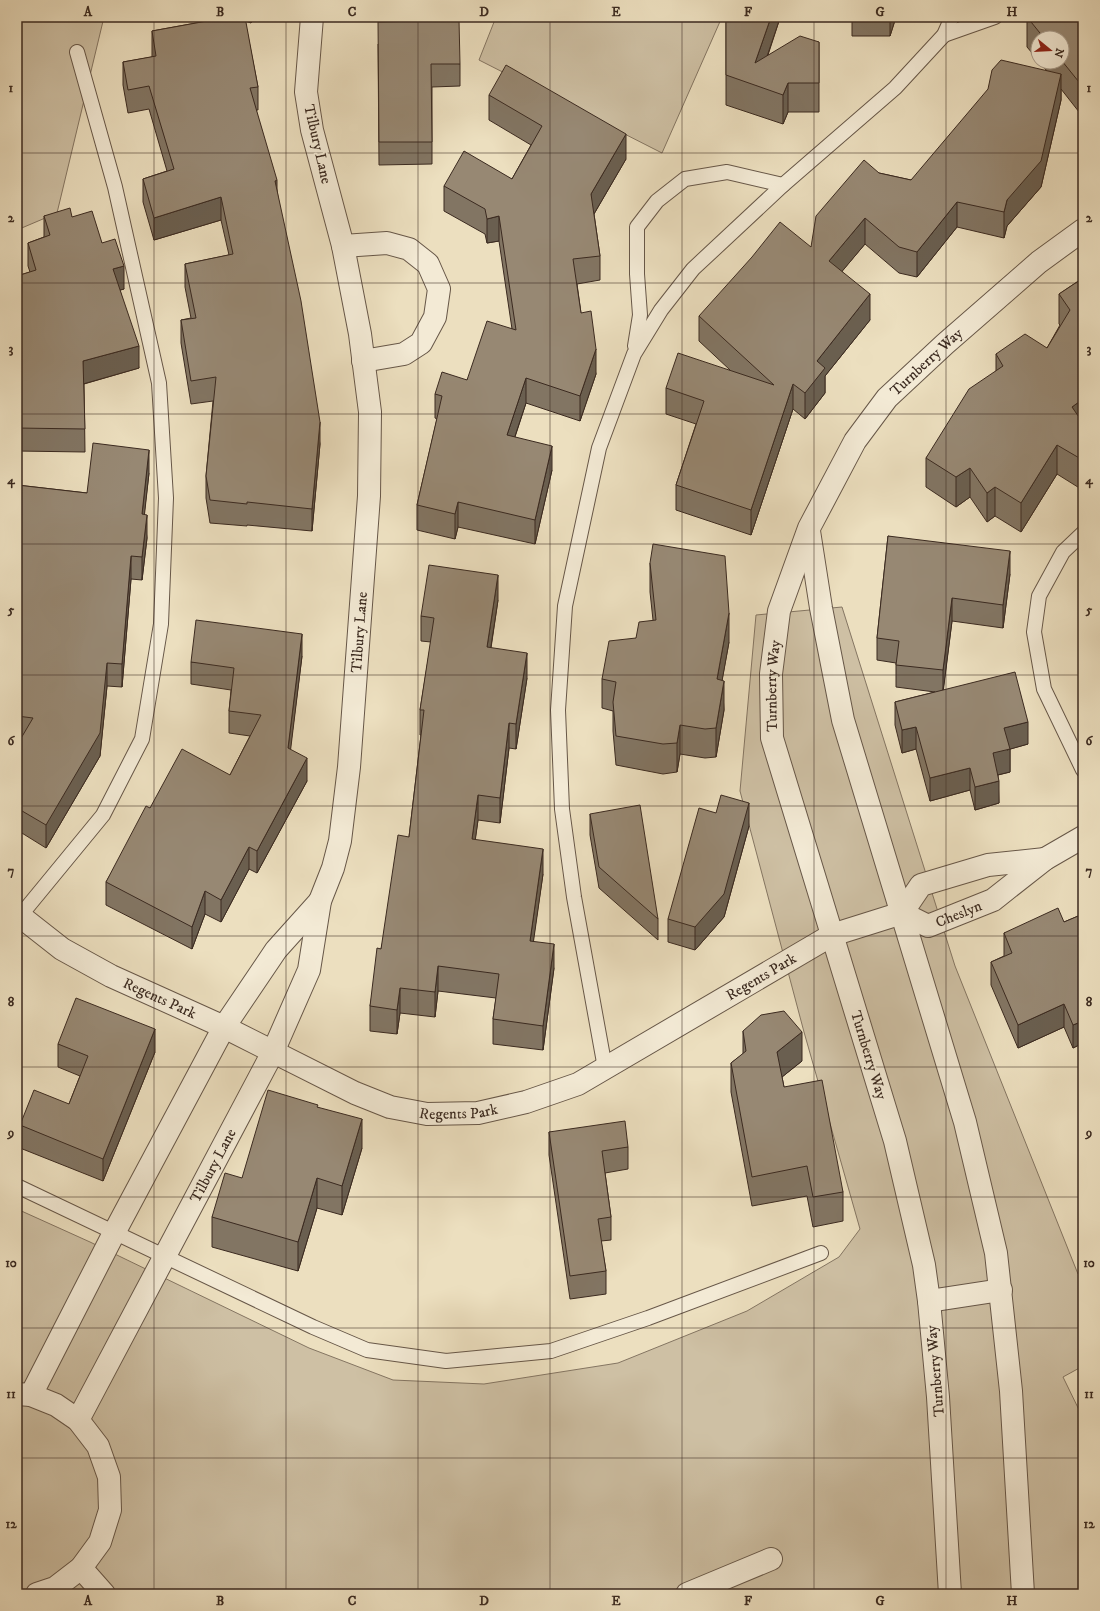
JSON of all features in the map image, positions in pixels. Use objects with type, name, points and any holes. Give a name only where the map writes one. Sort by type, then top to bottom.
[{"type":"street","name":"Tilbury Lane","points":[[78,1420],[273,1052],[309,970],[320,901],[333,868],[340,841],[349,767],[369,496],[370,412],[360,334],[343,246],[312,130],[306,92],[312,17]]},
{"type":"street","name":"Turnberry Way","points":[[950,1594],[938,1397],[930,1301],[924,1265],[895,1141],[772,738],[771,674],[779,611],[809,528],[855,441],[887,398],[945,344],[1039,262],[1083,230]]},
{"type":"street","points":[[343,246],[387,242],[409,249],[428,264],[439,289],[435,317],[421,343],[404,354],[363,360]]},
{"type":"street","points":[[809,528],[821,608],[843,720],[965,1122],[996,1253],[1011,1391],[1023,1594]]},
{"type":"street","name":"Cheslyn","points":[[1045,859],[988,865],[921,886],[902,914],[928,926],[993,900],[1045,859],[1083,837]]},
{"type":"street","name":"Tilbury Lane","points":[[24,1395],[114,1233],[224,1027],[276,950],[320,901]]},
{"type":"street","name":"Regents Park","points":[[18,914],[62,949],[97,968],[224,1027],[355,1093],[390,1107],[427,1114],[478,1113],[526,1102],[578,1084],[832,935],[902,914]]},
{"type":"street","points":[[930,1301],[1001,1290]]},
{"type":"street","points":[[24,1395],[56,1405],[78,1420],[98,1446],[109,1477],[110,1510],[100,1542],[81,1568],[55,1588],[37,1594]]},
{"type":"street","points":[[687,1594],[771,1560]]},
{"type":"street","points":[[81,1568],[104,1594]]},
{"type":"lane","points":[[605,1068],[574,897],[562,809],[558,710],[565,606],[599,448],[634,354],[661,310],[694,269],[782,185],[895,88],[944,35],[952,17]]},
{"type":"lane","points":[[944,35],[995,17]]},
{"type":"lane","points":[[18,914],[103,815],[142,739],[161,624],[166,498],[160,382],[115,187],[77,52]]},
{"type":"lane","points":[[634,354],[640,315],[637,227],[657,201],[685,179],[727,172],[782,185]]},
{"type":"lane","points":[[1083,533],[1063,552],[1039,596],[1034,632],[1044,689],[1083,770]]},
{"type":"lane","points":[[17,1186],[313,1327],[367,1350],[446,1361],[551,1351],[648,1318],[821,1253]]},
{"type":"shaded area","points":[[21,17],[104,17],[57,213],[17,230],[17,26]]},
{"type":"shaded area","points":[[496,17],[722,17],[662,153],[479,60]]},
{"type":"shaded area","points":[[842,607],[955,966],[1078,1274],[1083,1274],[1083,1366],[1063,1377],[1083,1418],[1083,1594],[17,1594],[17,1209],[90,1242],[309,1348],[393,1380],[484,1384],[618,1363],[747,1311],[839,1257],[860,1229],[804,1032],[740,791],[756,615]]},
{"type":"building","points":[[229,17],[245,17],[258,87],[250,88],[277,180],[275,181],[301,301],[320,422],[312,509],[247,502],[247,504],[210,500],[206,476],[216,377],[191,381],[181,320],[196,318],[185,264],[233,254],[221,197],[154,218],[143,179],[174,169],[149,86],[128,90],[123,62],[156,56],[152,31]]},
{"type":"building","points":[[726,17],[771,17],[755,63],[800,36],[819,42],[819,83],[788,83],[783,95],[726,75]]},
{"type":"building","points":[[1027,17],[1083,17],[1083,87],[1069,70],[1070,30],[1038,30]]},
{"type":"building","points":[[459,20],[460,64],[431,64],[432,142],[379,142],[378,22]]},
{"type":"building","points":[[1001,60],[1030,67],[1030,70],[1044,70],[1061,74],[1041,161],[1007,200],[1004,212],[957,202],[917,252],[899,247],[865,218],[829,261],[870,294],[817,361],[825,368],[805,393],[793,384],[751,510],[676,485],[704,401],[666,388],[678,353],[774,385],[699,316],[752,257],[780,222],[811,247],[816,216],[864,160],[879,173],[911,180],[988,89],[992,70]]},
{"type":"building","points":[[506,65],[626,134],[591,194],[600,256],[573,259],[581,313],[591,311],[596,349],[580,396],[526,378],[507,435],[552,446],[535,520],[458,502],[455,514],[417,505],[442,396],[435,394],[442,372],[467,380],[487,321],[516,330],[499,216],[487,219],[485,209],[444,186],[464,151],[512,179],[542,126],[489,95]]},
{"type":"building","points":[[70,208],[72,217],[92,211],[102,243],[115,239],[124,266],[113,269],[139,346],[83,361],[85,429],[17,428],[17,276],[36,270],[28,243],[50,235],[44,216]]},
{"type":"building","points":[[1083,278],[1083,399],[1072,407],[1083,423],[1083,456],[1081,459],[1057,445],[1021,503],[995,487],[987,493],[970,468],[956,477],[926,458],[969,389],[1003,366],[996,354],[1025,334],[1047,348],[1070,310],[1059,294]]},
{"type":"building","points":[[93,443],[149,450],[142,514],[147,515],[142,557],[131,556],[122,664],[107,663],[100,733],[46,825],[17,808],[17,790],[21,783],[17,781],[17,771],[21,764],[17,761],[17,745],[33,718],[17,716],[17,485],[87,493]]},
{"type":"building","points":[[888,536],[1010,551],[1003,605],[952,598],[943,670],[896,665],[899,641],[877,638]]},
{"type":"building","points":[[653,544],[725,556],[729,613],[717,679],[724,681],[716,728],[705,729],[680,725],[677,743],[663,744],[616,736],[613,702],[616,682],[602,679],[609,641],[636,638],[639,622],[656,620],[650,563]]},
{"type":"building","points":[[429,565],[498,575],[487,647],[527,653],[516,724],[509,723],[500,798],[478,795],[472,839],[543,849],[530,941],[554,944],[543,1026],[493,1019],[499,974],[438,966],[435,992],[400,988],[397,1010],[370,1006],[377,948],[381,949],[398,835],[409,837],[424,710],[420,710],[434,618],[421,616]]},
{"type":"building","points":[[196,620],[302,634],[288,748],[307,758],[257,851],[249,847],[221,900],[205,891],[192,927],[106,882],[146,806],[150,808],[182,749],[230,775],[261,715],[229,711],[234,668],[191,662]]},
{"type":"building","points":[[1015,672],[1028,722],[1004,728],[1010,749],[993,753],[999,781],[975,787],[970,768],[930,778],[916,727],[902,730],[895,702]]},
{"type":"building","points":[[721,795],[749,803],[724,894],[695,927],[668,919],[699,808],[716,813]]},
{"type":"building","points":[[640,805],[658,919],[599,867],[590,814]]},
{"type":"building","points":[[1058,908],[1064,922],[1083,914],[1083,1021],[1073,1025],[1064,1004],[1018,1025],[991,962],[1012,953],[1004,933]]},
{"type":"building","points":[[76,998],[155,1029],[103,1159],[20,1125],[34,1090],[69,1104],[88,1056],[58,1044]]},
{"type":"building","points":[[784,1011],[802,1032],[777,1052],[784,1087],[822,1080],[843,1192],[813,1197],[807,1166],[752,1177],[731,1063],[746,1051],[743,1031],[761,1015]]},
{"type":"building","points":[[268,1090],[318,1105],[317,1107],[362,1119],[342,1186],[317,1178],[298,1242],[212,1217],[225,1173],[242,1178]]},
{"type":"building","points":[[625,1121],[628,1147],[602,1151],[611,1217],[598,1219],[606,1271],[570,1276],[549,1132]]}]
